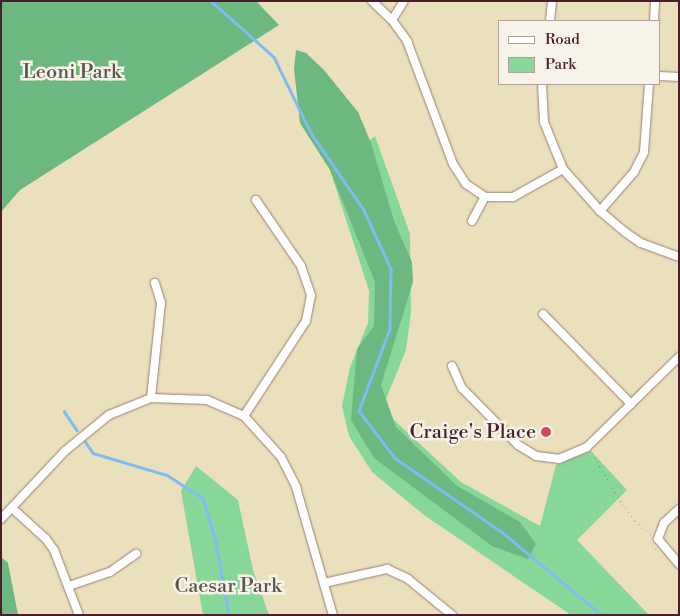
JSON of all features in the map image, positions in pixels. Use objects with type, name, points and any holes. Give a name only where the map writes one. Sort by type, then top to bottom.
[{"type":"street","points":[[372,1],[392,20],[407,41],[458,175],[485,197],[504,198],[523,193],[563,169]]},
{"type":"street","points":[[392,20],[404,1]]},
{"type":"street","points":[[550,20],[552,1]]},
{"type":"street","points":[[654,20],[655,1]]},
{"type":"street","points":[[660,76],[679,77]]},
{"type":"street","points":[[542,85],[544,122],[563,169],[600,211],[641,243],[679,257]]},
{"type":"street","points":[[600,211],[634,172],[644,152],[649,85]]},
{"type":"street","points":[[472,221],[485,197]]},
{"type":"street","points":[[244,416],[306,321],[311,295],[301,266],[256,200]]},
{"type":"street","points":[[151,398],[161,304],[155,283]]},
{"type":"street","points":[[543,314],[631,404]]},
{"type":"street","points":[[452,366],[462,388],[528,452],[547,459],[560,459],[587,446],[679,357]]},
{"type":"street","points":[[1,519],[94,425],[125,407],[151,398],[202,399],[244,416],[273,446],[289,471],[333,615]]},
{"type":"street","points":[[12,508],[46,539],[69,586],[79,615]]},
{"type":"street","points":[[679,509],[664,523],[658,539],[679,564]]},
{"type":"street","points":[[69,586],[110,572],[136,554]]},
{"type":"street","points":[[324,583],[387,569],[408,578],[452,615]]},
{"type":"path","points":[[587,446],[635,521],[658,539]]},
{"type":"green space","name":"Leoni Park","points":[[1,1],[256,1],[279,25],[20,190],[1,212]]},
{"type":"green space","points":[[296,50],[306,53],[324,70],[358,112],[371,143],[394,221],[412,262],[413,282],[381,385],[396,427],[457,486],[520,522],[536,544],[528,559],[492,546],[374,458],[351,420],[357,349],[374,326],[375,282],[330,170],[300,123],[294,69]]},
{"type":"green space","points":[[375,136],[410,234],[411,312],[406,350],[382,409],[461,482],[540,526],[556,465],[591,451],[627,490],[577,540],[649,615],[571,615],[424,515],[372,472],[349,436],[342,406],[350,367],[368,323],[369,291],[330,170]]},
{"type":"green space","name":"Caesar Park","points":[[196,466],[238,500],[253,570],[269,615],[203,615],[181,491]]},
{"type":"green space","points":[[1,557],[8,563],[18,615],[1,615]]},
{"type":"waterway","points":[[211,1],[274,57],[311,133],[364,210],[391,269],[390,329],[359,411],[395,458],[502,532],[602,615]]},
{"type":"waterway","points":[[64,411],[77,430]]},
{"type":"waterway","points":[[85,441],[93,453],[167,475],[203,498],[216,542],[229,615]]},
{"type":"place","name":"Craige's Place","points":[[546,432]]}]
